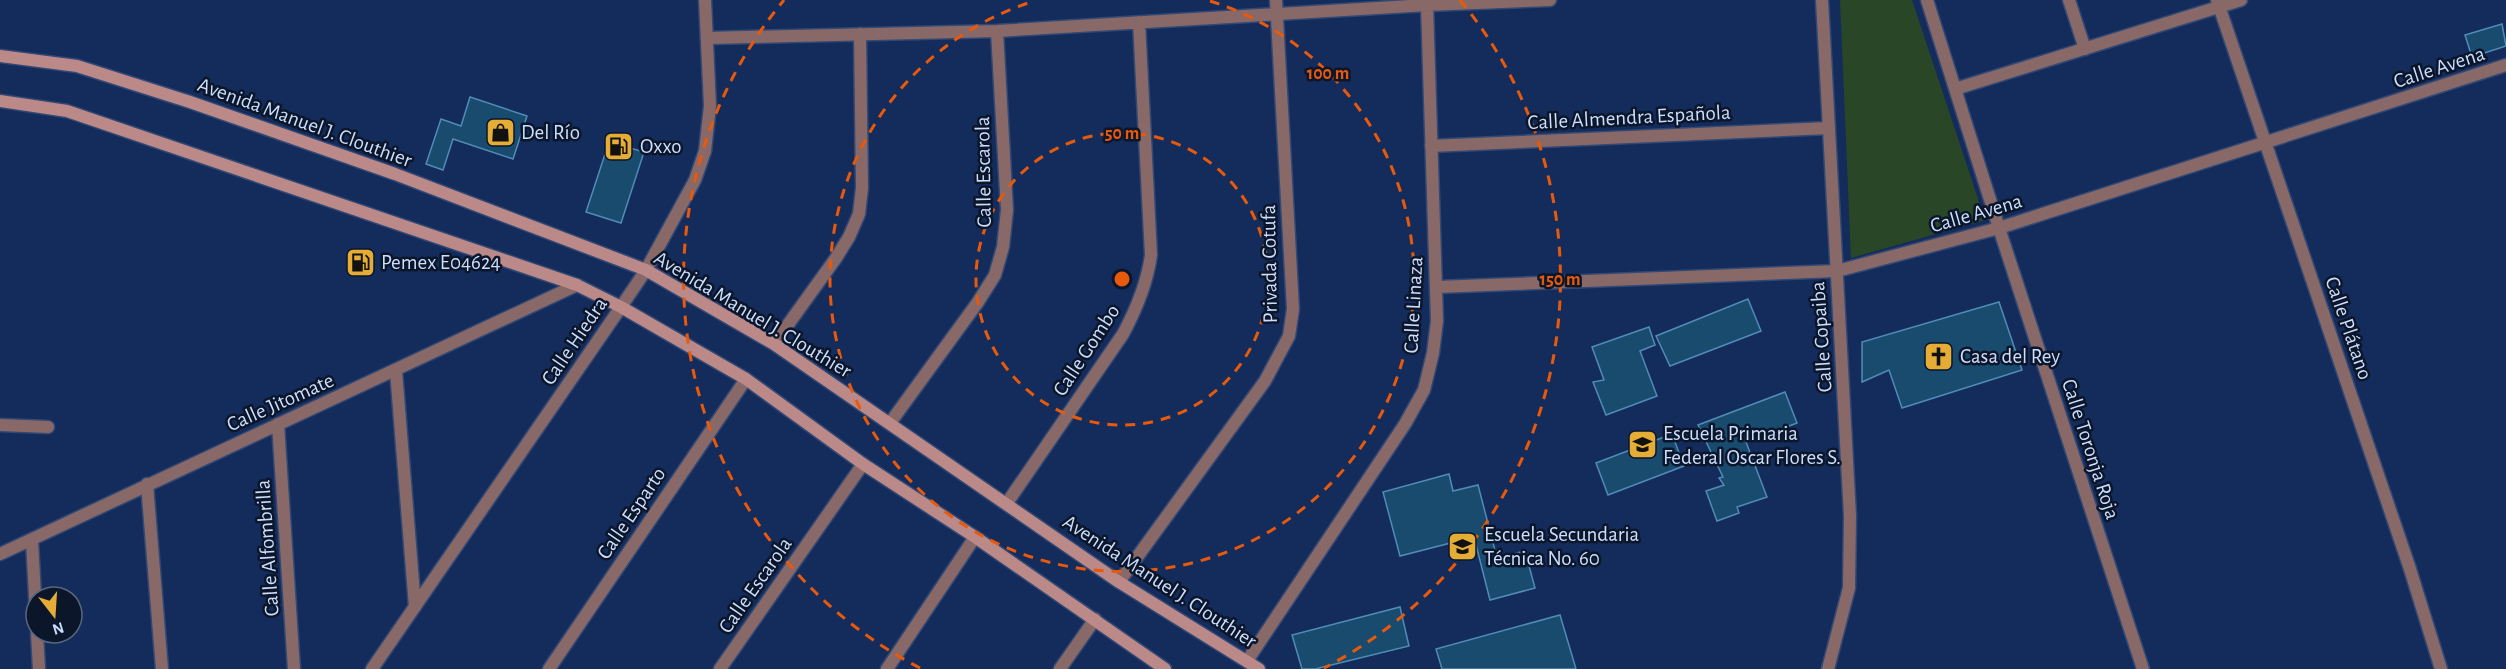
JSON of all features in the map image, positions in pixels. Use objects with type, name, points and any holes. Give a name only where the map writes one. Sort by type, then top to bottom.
[{"type":"main road","name":"Avenida Manuel J. Clouthier","points":[[0,56],[77,66],[190,102],[395,174],[646,270],[774,344],[1119,582],[1259,669]]},
{"type":"main road","points":[[0,101],[67,111],[577,285],[621,307],[746,379],[863,464],[975,537],[1165,669]]},
{"type":"street","name":"Calle Hiedra","points":[[372,669],[646,270],[695,180],[705,151],[710,106],[705,0]]},
{"type":"street","name":"Privada Cotufa","points":[[1119,582],[1265,381],[1289,336],[1293,309],[1276,0]]},
{"type":"street","points":[[707,38],[997,31],[1428,5],[1550,0]]},
{"type":"street","name":"Calle Copaiba","points":[[1822,0],[1849,481],[1849,588],[1828,669]]},
{"type":"street","name":"Calle Toronja Roja","points":[[1927,0],[2143,669]]},
{"type":"street","points":[[2069,0],[2085,49]]},
{"type":"street","points":[[1956,89],[2085,49],[2218,3],[2241,0]]},
{"type":"street","name":"Calle Plátano","points":[[2218,3],[2410,569],[2441,669]]},
{"type":"street","name":"Calle Linaza","points":[[1247,661],[1405,424],[1424,390],[1433,353],[1437,287],[1428,5]]},
{"type":"street","name":"Calle Gombo","points":[[1007,503],[1123,334],[1138,306],[1148,279],[1151,255],[1139,22]]},
{"type":"street","name":"Calle Escarola","points":[[890,423],[978,302],[995,275],[1003,247],[1007,210],[997,31]]},
{"type":"street","points":[[774,344],[836,258],[859,214],[862,188],[860,34]]},
{"type":"street","name":"Calle Avena","points":[[1437,287],[1837,271],[1999,228],[2506,65]]},
{"type":"street","name":"Calle Almendra Española","points":[[1431,146],[1829,128]]},
{"type":"street","name":"Calle Jitomate","points":[[0,554],[577,285]]},
{"type":"street","points":[[396,371],[416,607]]},
{"type":"street","name":"Calle Esparto","points":[[549,669],[746,379]]},
{"type":"street","name":"Calle Alfombrilla","points":[[278,424],[294,669]]},
{"type":"street","points":[[0,425],[48,427]]},
{"type":"street","name":"Calle Escarola","points":[[720,669],[863,464]]},
{"type":"street","points":[[147,484],[162,669]]},
{"type":"street","points":[[887,669],[975,537]]},
{"type":"street","points":[[32,541],[34,585]]},
{"type":"street","points":[[1060,669],[1095,619]]},
{"type":"street","points":[[38,645],[39,669]]},
{"type":"green space","points":[[1840,0],[1912,0],[1985,220],[1851,258]]},
{"type":"building","points":[[2502,24],[2506,46],[2472,57],[2465,35]]},
{"type":"building","points":[[470,97],[527,116],[513,159],[453,139],[443,170],[426,164],[441,119],[461,126]]},
{"type":"building","points":[[609,142],[644,152],[621,223],[586,212]]},
{"type":"building","points":[[1748,299],[1761,331],[1670,366],[1656,336]]},
{"type":"building","name":"Casa del Rey","points":[[1999,302],[2022,370],[1902,408],[1889,370],[1862,382],[1862,342]]},
{"type":"building","points":[[1649,327],[1655,345],[1640,351],[1657,396],[1606,415],[1593,382],[1604,380],[1592,347]]},
{"type":"building","points":[[1785,392],[1797,423],[1746,442],[1767,497],[1737,507],[1739,513],[1717,521],[1706,491],[1724,485],[1719,478],[1723,477],[1698,425]]},
{"type":"building","points":[[1672,434],[1684,466],[1608,495],[1596,463]]},
{"type":"building","points":[[1449,474],[1453,491],[1478,485],[1497,558],[1525,551],[1535,588],[1490,600],[1474,537],[1400,556],[1383,492]]},
{"type":"building","points":[[1400,607],[1409,646],[1315,669],[1302,669],[1292,635]]},
{"type":"building","points":[[1560,615],[1576,669],[1442,669],[1436,649]]},
{"type":"place","name":"Del Río","points":[[500,132]]},
{"type":"place","name":"Oxxo","points":[[619,146]]},
{"type":"place","name":"Pemex E04624","points":[[360,262]]},
{"type":"place","name":"Casa del Rey","points":[[1939,356]]},
{"type":"place","name":"Escuela Primaria Federal Oscar Flores S.","points":[[1642,445]]},
{"type":"place","name":"Escuela Secundaria Técnica No. 60","points":[[1463,546]]}]
